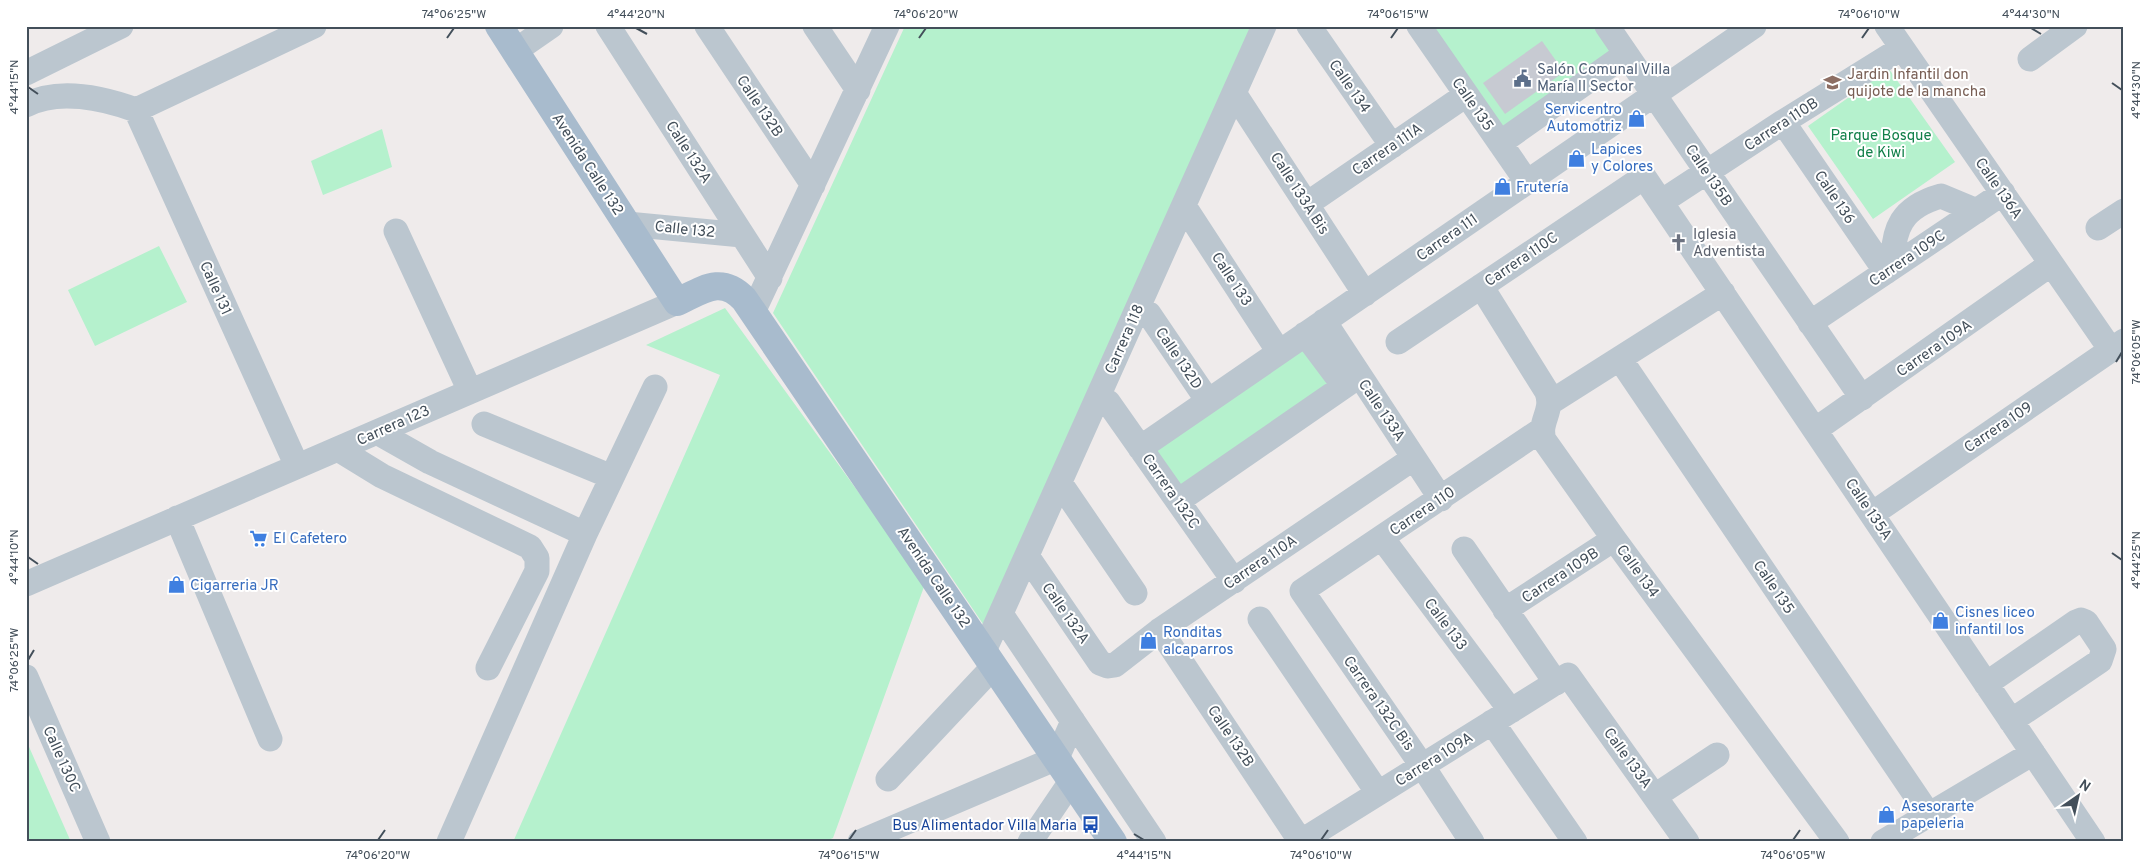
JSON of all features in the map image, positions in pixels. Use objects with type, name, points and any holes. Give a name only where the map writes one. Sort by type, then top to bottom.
[{"type":"main road","name":"Avenida Calle 132","points":[[499,26],[677,302]]},
{"type":"main road","name":"Carrera 123","points":[[677,302],[720,285],[736,291],[754,312]]},
{"type":"main road","name":"Avenida Calle 132","points":[[754,312],[1113,842]]},
{"type":"street","points":[[26,73],[121,26]]},
{"type":"street","points":[[26,104],[38,98],[52,95],[112,101],[136,110],[314,26]]},
{"type":"street","points":[[515,51],[551,26]]},
{"type":"street","name":"Calle 132A","points":[[608,26],[770,278]]},
{"type":"street","name":"Calle 132B","points":[[707,26],[813,185]]},
{"type":"street","points":[[815,26],[858,90]]},
{"type":"street","points":[[754,312],[888,26]]},
{"type":"street","name":"Carrera 118","points":[[888,779],[989,658],[1001,614],[1026,556],[1264,26]]},
{"type":"street","name":"Calle 134","points":[[1309,26],[1392,146]]},
{"type":"street","name":"Calle 135B","points":[[1607,26],[1862,398]]},
{"type":"street","name":"Carrera 111","points":[[1140,448],[1754,26]]},
{"type":"street","name":"Calle 136A","points":[[1887,26],[2051,264],[2117,346]]},
{"type":"street","points":[[2030,59],[2075,26]]},
{"type":"street","name":"Calle 135","points":[[1420,27],[1526,182]]},
{"type":"street","name":"Carrera 110B","points":[[1661,202],[1708,173],[1783,122],[1902,48]]},
{"type":"street","points":[[1500,143],[1626,54]]},
{"type":"street","name":"Calle 133A Bis","points":[[1234,93],[1364,294]]},
{"type":"street","name":"Carrera 111A","points":[[1307,204],[1466,95]]},
{"type":"street","name":"Calle 131","points":[[136,110],[297,466]]},
{"type":"street","name":"Calle 136","points":[[1783,122],[1890,270]]},
{"type":"street","name":"Calle 135A","points":[[1644,177],[2093,842]]},
{"type":"street","name":"Carrera 110C","points":[[1398,342],[1644,177]]},
{"type":"street","name":"Carrera 109C","points":[[1810,323],[2003,194]]},
{"type":"street","points":[[1890,270],[1896,233],[1902,218],[1913,208],[1941,196],[1977,211]]},
{"type":"street","name":"Calle 133","points":[[1184,206],[1279,352]]},
{"type":"street","points":[[2098,228],[2124,211]]},
{"type":"street","name":"Calle 132","points":[[627,224],[742,235]]},
{"type":"street","points":[[396,231],[470,391]]},
{"type":"street","name":"Carrera 109A","points":[[1815,430],[2051,264]]},
{"type":"street","points":[[1481,286],[1547,392],[1551,402]]},
{"type":"street","points":[[1541,430],[1551,402],[1723,293]]},
{"type":"street","name":"Carrera 123","points":[[26,584],[677,302]]},
{"type":"street","name":"Calle 132D","points":[[1149,314],[1208,401]]},
{"type":"street","name":"Calle 133A","points":[[1314,328],[1351,381],[1414,458],[1440,498]]},
{"type":"street","name":"Carrera 109","points":[[1872,514],[2117,346]]},
{"type":"street","name":"Calle 135","points":[[1620,359],[1929,815]]},
{"type":"street","points":[[1178,501],[1351,381]]},
{"type":"street","points":[[449,842],[585,534],[655,387]]},
{"type":"street","name":"Carrera 132C","points":[[1108,402],[1234,580]]},
{"type":"street","points":[[484,424],[612,477]]},
{"type":"street","name":"Calle 134","points":[[1541,430],[1544,440],[1614,539],[1837,842]]},
{"type":"street","name":"Carrera 110","points":[[1302,591],[1541,430]]},
{"type":"street","points":[[377,432],[430,462],[585,534]]},
{"type":"street","points":[[338,449],[382,476],[530,548],[538,558],[537,571],[488,668]]},
{"type":"street","name":"Carrera 110A","points":[[1108,666],[1116,665],[1160,630],[1414,458]]},
{"type":"street","points":[[1060,483],[1135,593]]},
{"type":"street","points":[[177,518],[270,739]]},
{"type":"street","name":"Calle 133","points":[[1382,538],[1502,717],[1576,842]]},
{"type":"street","name":"Carrera 109B","points":[[1505,610],[1614,539]]},
{"type":"street","name":"Calle 133A","points":[[1464,549],[1505,610],[1655,796],[1688,842]]},
{"type":"street","name":"Calle 132A","points":[[1026,556],[1100,662],[1108,666]]},
{"type":"street","name":"Carrera 132C Bis","points":[[1302,591],[1423,766],[1472,842]]},
{"type":"street","points":[[1001,614],[1154,842]]},
{"type":"street","points":[[1260,619],[1378,793]]},
{"type":"street","points":[[1986,684],[2076,622],[2081,620],[2086,622],[2104,649],[2100,661],[2011,721]]},
{"type":"street","name":"Calle 132B","points":[[1160,630],[1300,842]]},
{"type":"street","name":"Calle 130C","points":[[26,677],[98,842]]},
{"type":"street","name":"Carrera 109A","points":[[1300,842],[1562,679]]},
{"type":"street","points":[[860,842],[1057,758],[1073,721]]},
{"type":"street","points":[[1883,842],[2033,753]]},
{"type":"street","points":[[1655,796],[1716,755]]},
{"type":"street","points":[[1030,842],[1072,780]]},
{"type":"green space","points":[[905,26],[1256,26],[983,624],[773,313]]},
{"type":"green space","points":[[1422,26],[1607,26],[1626,54],[1500,143]]},
{"type":"green space","name":"Parque Bosque de Kiwi","points":[[1889,69],[1955,162],[1873,219],[1808,126]]},
{"type":"green space","points":[[382,129],[392,167],[323,195],[311,161]]},
{"type":"green space","points":[[159,246],[187,302],[95,346],[68,290]]},
{"type":"green space","points":[[725,308],[925,584],[833,838],[823,842],[513,842],[720,375],[646,345]]},
{"type":"green space","points":[[1314,336],[1344,379],[1179,492],[1149,448]]},
{"type":"green space","points":[[26,740],[71,842],[26,842]]},
{"type":"building","name":"Salón Comunal Villa María II Sector","points":[[1542,41],[1564,72],[1505,114],[1483,83]]},
{"type":"place","name":"Salón Comunal Villa María II Sector","points":[[1523,78]]},
{"type":"place","name":"Jardin Infantil don quijote de la mancha","points":[[1833,83]]},
{"type":"place","name":"Servicentro Automotriz","points":[[1636,118]]},
{"type":"place","name":"Lapices y Colores","points":[[1577,158]]},
{"type":"place","name":"Frutería","points":[[1502,187]]},
{"type":"place","name":"Iglesia Adventista","points":[[1679,243]]},
{"type":"place","name":"El Cafetero","points":[[259,538]]},
{"type":"place","name":"Cigarreria JR","points":[[176,585]]},
{"type":"place","name":"Cisnes liceo infantil los","points":[[1941,621]]},
{"type":"place","name":"Ronditas alcaparros","points":[[1149,641]]},
{"type":"place","name":"Asesorarte papeleria","points":[[1887,815]]},
{"type":"place","name":"Bus Alimentador Villa Maria","points":[[1091,825]]}]
